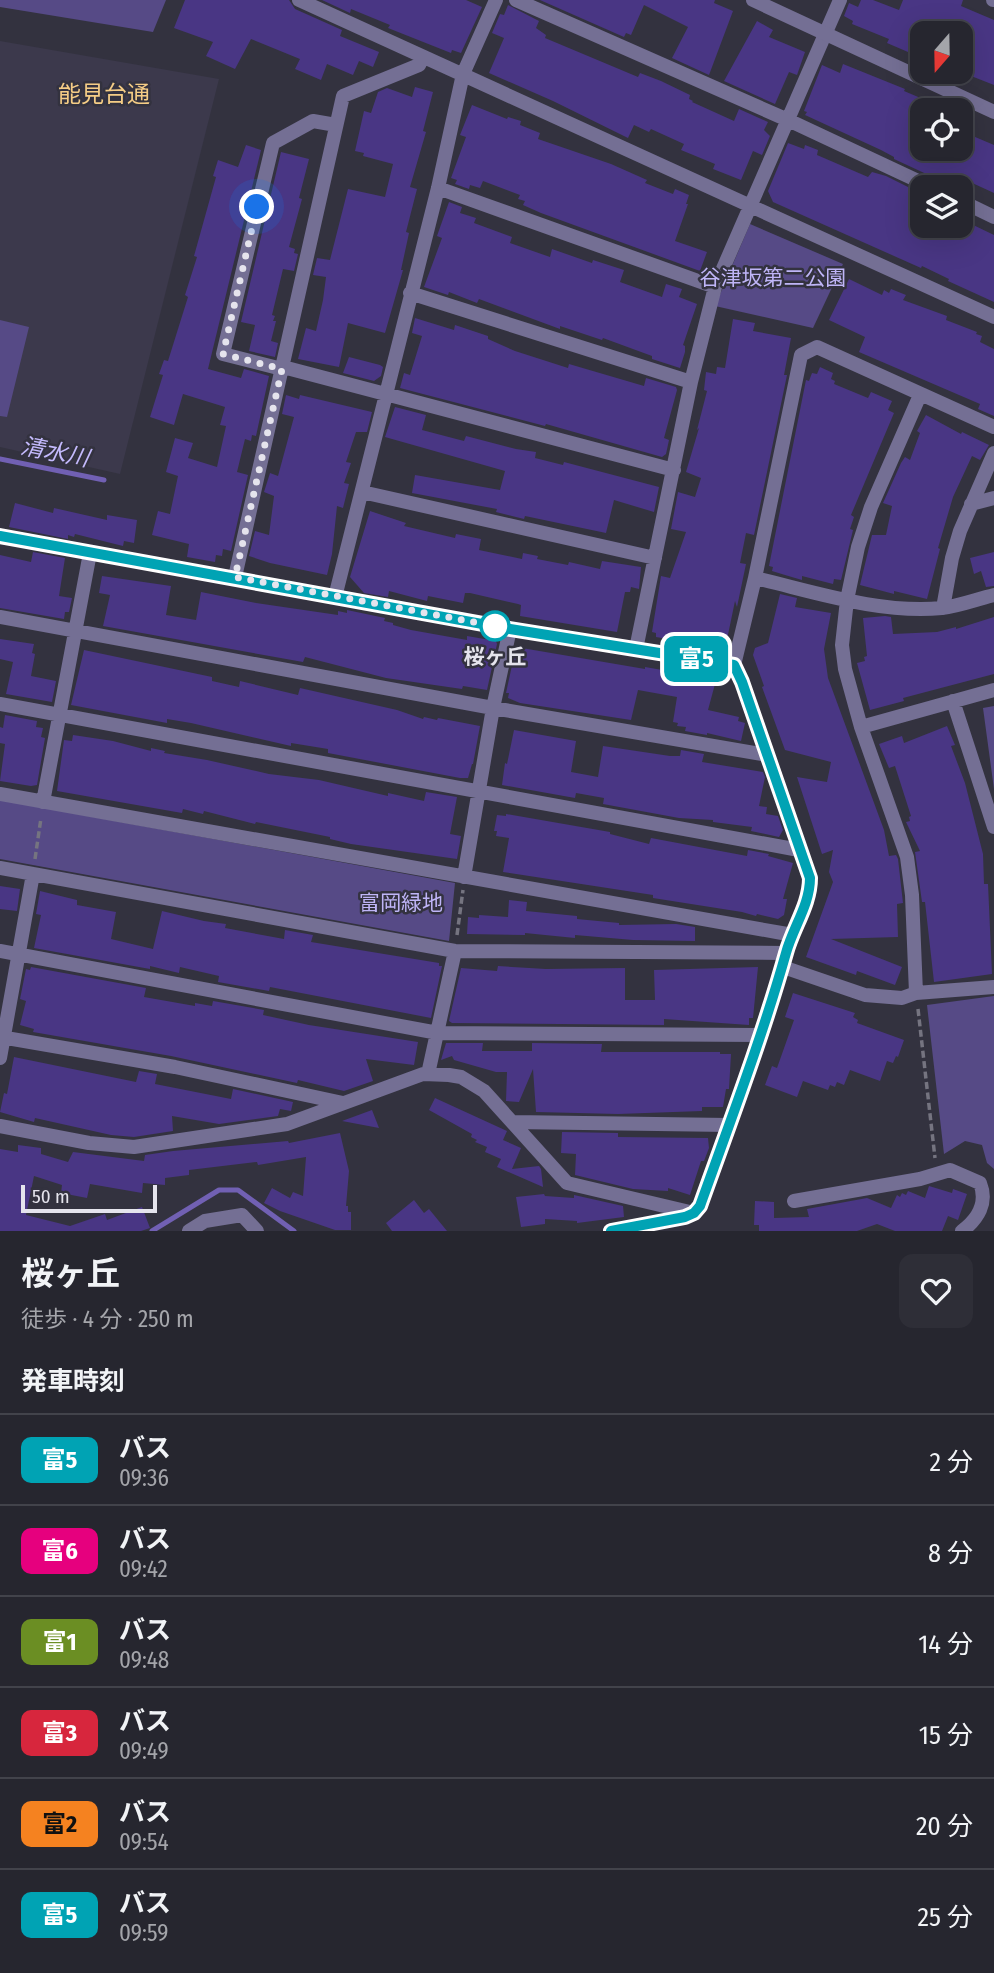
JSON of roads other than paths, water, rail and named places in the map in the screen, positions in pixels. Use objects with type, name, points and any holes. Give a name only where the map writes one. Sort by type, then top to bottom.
[{"type":"street","points":[[299,0],[994,317]]},
{"type":"street","points":[[335,597],[384,393],[438,188],[463,74],[496,0]]},
{"type":"street","points":[[516,0],[910,177]]},
{"type":"street","points":[[752,0],[994,112]]},
{"type":"street","points":[[636,649],[691,382],[715,287],[840,0]]},
{"type":"street","points":[[235,577],[343,96],[419,65],[422,57]]},
{"type":"street","points":[[336,125],[313,121],[273,143],[223,354],[384,393],[674,471]]},
{"type":"street","points":[[438,188],[715,287]]},
{"type":"street","points":[[973,206],[994,216]]},
{"type":"street","points":[[410,293],[691,382]]},
{"type":"street","points":[[612,1231],[685,1217],[700,1206],[793,935],[810,893],[810,878],[734,665],[755,578],[801,355],[817,347],[994,427]]},
{"type":"street","points":[[916,993],[912,895],[906,857],[861,727],[845,669],[842,645],[847,600],[871,506],[920,395]]},
{"type":"street","points":[[943,608],[952,558],[971,504],[994,453]]},
{"type":"street","points":[[362,492],[655,558]]},
{"type":"street","points":[[971,504],[994,498]]},
{"type":"street","points":[[0,536],[510,629],[734,665]]},
{"type":"street","points":[[43,802],[90,552]]},
{"type":"street","points":[[755,578],[847,600],[906,609],[943,608],[994,595]]},
{"type":"street","points":[[0,617],[493,708],[767,755]]},
{"type":"street","points":[[464,877],[493,708],[510,629]]},
{"type":"street","points":[[861,727],[994,690]]},
{"type":"street","points":[[953,701],[994,827]]},
{"type":"street","points":[[0,704],[799,850]]},
{"type":"street","points":[[0,794],[793,935]]},
{"type":"street","points":[[0,868],[455,951],[785,960],[865,995],[902,998],[916,993],[994,987]]},
{"type":"street","points":[[0,1058],[33,874]]},
{"type":"street","points":[[0,951],[438,1033],[760,1035]]},
{"type":"street","points":[[428,1074],[455,951]]},
{"type":"street","points":[[2,1037],[175,1067],[345,1103]]},
{"type":"street","points":[[0,1126],[89,1143],[134,1147],[287,1124],[423,1074],[461,1077],[484,1091],[567,1183],[694,1213]]},
{"type":"street","points":[[512,1122],[729,1125]]},
{"type":"street","points":[[794,1201],[950,1170],[980,1183],[984,1194],[980,1210],[970,1225],[962,1231]]},
{"type":"street","points":[[189,1231],[205,1221],[242,1215],[257,1231]]},
{"type":"waterway","name":"清水川","points":[[0,459],[104,480]]},
{"type":"waterway","points":[[152,1231],[219,1190],[238,1190],[294,1231]]},
{"type":"place","name":"桜ヶ丘","points":[[495,626]]},
{"type":"district","name":"能見台通","points":[[104,94]]},
{"type":"park label","name":"谷津坂第二公園","points":[[773,278]]},
{"type":"park label","name":"富岡緑地","points":[[401,903]]}]
